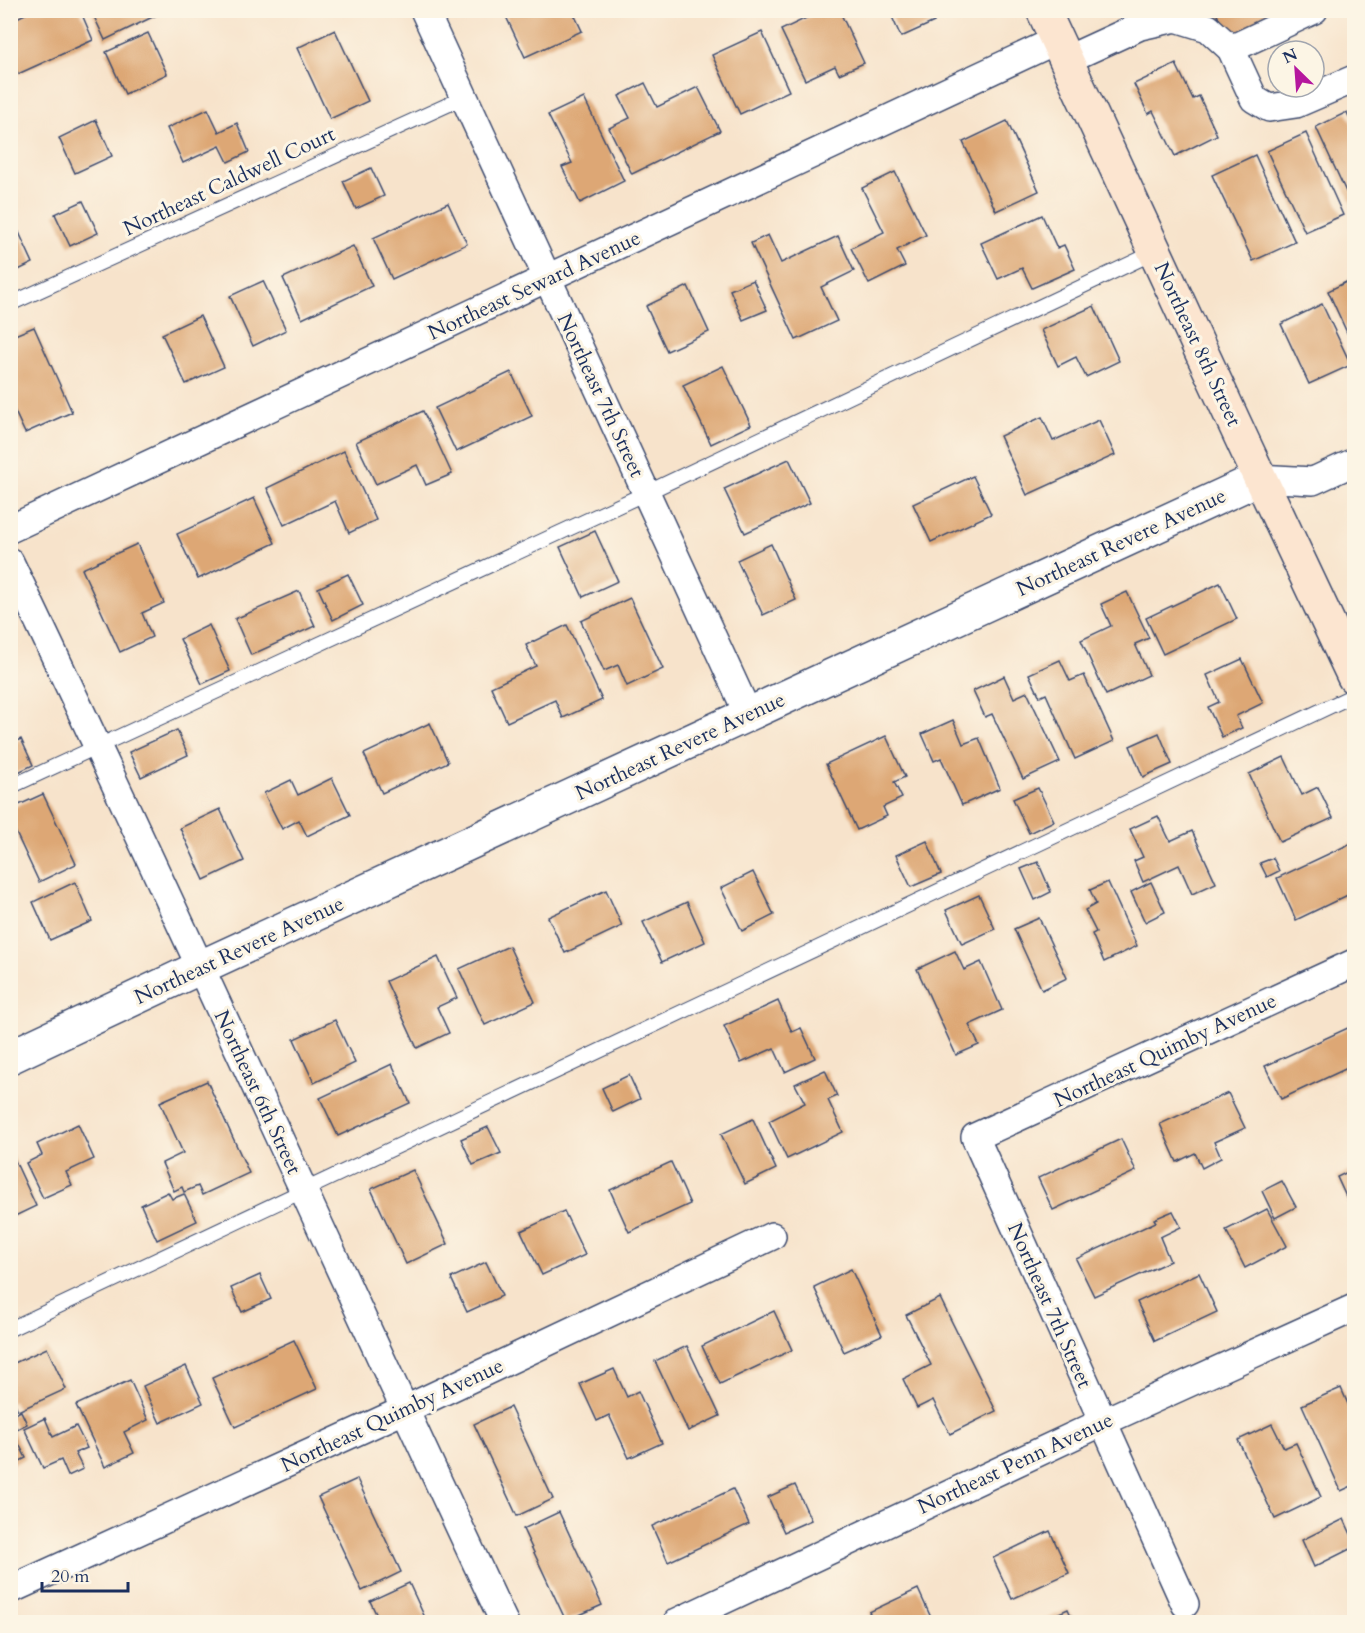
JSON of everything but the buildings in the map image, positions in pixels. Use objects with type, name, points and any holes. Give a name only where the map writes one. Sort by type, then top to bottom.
[{"type":"main road","name":"Northeast 8th Street","points":[[1055,37],[1354,678]]},
{"type":"street","name":"Northeast 7th Street","points":[[424,10],[748,714]]},
{"type":"street","points":[[1314,10],[1231,49],[1254,99],[1269,108],[1296,104],[1354,79]]},
{"type":"street","name":"Northeast Seward Avenue","points":[[10,529],[548,278],[1055,37],[1140,26],[1176,18],[1209,28],[1231,49]]},
{"type":"street","name":"Northeast Revere Avenue","points":[[10,1057],[1260,478],[1313,481],[1354,462]]},
{"type":"street","name":"Northeast 6th Street","points":[[10,562],[99,746],[504,1623]]},
{"type":"street","name":"Northeast Quimby Avenue","points":[[975,1137],[1354,963]]},
{"type":"street","name":"Northeast 7th Street","points":[[975,1137],[1185,1604]]},
{"type":"street","name":"Northeast Quimby Avenue","points":[[10,1590],[404,1410],[772,1236]]},
{"type":"street","name":"Northeast Penn Avenue","points":[[677,1623],[1103,1422],[1354,1308]]},
{"type":"lane","name":"Northeast Caldwell Court","points":[[10,304],[465,97]]},
{"type":"lane","points":[[10,787],[646,493],[1155,252]]},
{"type":"lane","points":[[10,1329],[1354,695]]}]
